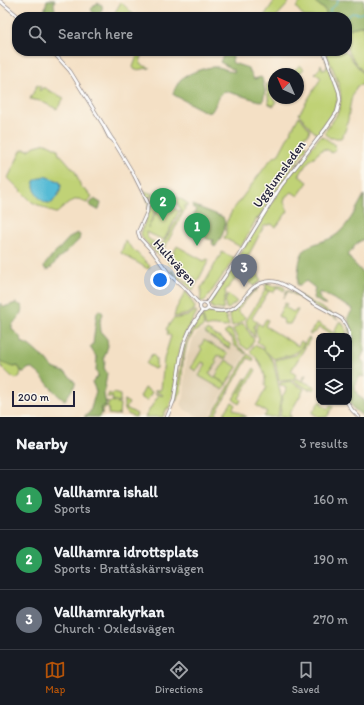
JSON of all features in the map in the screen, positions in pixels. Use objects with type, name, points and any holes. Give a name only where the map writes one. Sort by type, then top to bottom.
[{"type":"street","points":[[0,1],[13,12]]},
{"type":"street","name":"Hultvägen","points":[[56,56],[70,71],[134,175],[148,203],[147,212],[138,232],[141,240],[154,252],[167,272],[187,290],[200,305]]},
{"type":"street","name":"Ugglumsleden","points":[[206,304],[234,263],[281,186],[337,112],[340,92],[326,56]]},
{"type":"street","points":[[167,417],[176,391],[182,349],[187,336],[202,311],[208,309],[221,311],[228,310],[239,304],[258,284],[277,282],[342,319],[346,324],[348,333]]},
{"type":"street","points":[[202,311],[200,305],[203,303],[206,304],[208,309]]},
{"type":"street","points":[[349,405],[359,417]]},
{"type":"shaded area","points":[[203,329],[236,346],[246,354],[209,417],[200,417],[185,410],[181,404],[184,397],[186,359],[193,339]]},
{"type":"green space","points":[[47,0],[55,0],[55,12],[44,12]]},
{"type":"green space","points":[[275,0],[285,0],[289,3],[281,12],[267,12]]},
{"type":"green space","points":[[303,0],[313,0],[326,12],[300,12],[296,7]]},
{"type":"green space","points":[[313,0],[364,0],[364,25],[352,28],[352,12],[326,12]]},
{"type":"green space","points":[[121,2],[131,12],[115,12]]},
{"type":"green space","points":[[97,3],[102,5],[101,12],[92,12],[91,9]]},
{"type":"green space","points":[[364,25],[364,73],[351,56],[352,28]]},
{"type":"green space","points":[[137,56],[142,56],[140,64],[150,68],[135,70],[133,67]]},
{"type":"green space","points":[[223,56],[233,56],[233,63],[248,68],[254,79],[261,77],[265,91],[263,102],[225,91],[220,95],[210,113],[174,95],[173,93],[181,79],[198,70],[217,67],[235,72],[220,62]]},
{"type":"green space","points":[[327,56],[349,56],[364,75],[362,85],[357,86],[351,99],[347,126],[341,138],[330,138],[324,133],[334,120],[340,104],[340,89]]},
{"type":"green space","points":[[325,59],[336,83],[338,96],[334,111],[318,135],[299,114],[321,78],[315,73],[320,68],[321,64],[323,70],[327,69],[326,67],[328,66]]},
{"type":"green space","points":[[266,83],[268,85],[268,97]]},
{"type":"green space","points":[[37,85],[41,87],[39,89],[40,91],[42,88],[46,88],[64,98],[57,109],[40,101],[30,99]]},
{"type":"green space","points":[[299,116],[310,130],[308,135],[304,136],[303,142],[307,146],[306,149],[281,183],[258,219],[257,218],[241,247],[224,238],[226,234],[226,223],[232,211],[271,159],[279,154]]},
{"type":"green space","points":[[322,136],[335,145],[336,149],[332,153],[323,149],[307,163],[299,176],[308,182],[298,196],[292,192],[286,196],[284,202],[288,211],[276,227],[271,224],[264,226],[245,262],[238,259],[285,181]]},
{"type":"green space","points":[[46,143],[58,149],[59,155],[61,155],[75,171],[81,187],[92,196],[88,203],[77,199],[55,213],[32,202],[8,178],[21,151],[24,149],[29,150],[35,146]],"holes":[[[47,177],[59,181],[61,185],[60,191],[53,201],[47,203],[39,197],[34,181]]]},
{"type":"green space","points":[[144,191],[153,194],[149,200],[153,203],[158,193],[178,198],[188,204],[187,206],[184,206],[185,209],[165,247],[157,247],[150,244],[161,252],[160,255],[158,255],[143,239],[141,234],[149,209]],"holes":[[[168,199],[178,204],[181,212],[164,242],[157,243],[153,242],[147,237],[146,232],[164,240],[179,211],[162,202]],[[162,202],[148,228],[155,211]]]},
{"type":"green space","points":[[364,195],[364,239],[357,243],[348,255],[364,274],[364,351],[361,359],[364,363],[364,377],[361,376],[358,379],[355,389],[358,395],[364,400],[364,417],[351,405],[352,333],[350,333],[348,317],[353,309],[320,292],[318,295],[326,306],[313,298],[315,288],[306,281],[300,285],[297,285],[299,262],[305,249],[338,234],[351,218]]},
{"type":"green space","points":[[94,199],[101,203],[98,210],[89,205]]},
{"type":"green space","points":[[193,205],[223,217],[225,225],[224,229],[215,247],[212,243],[213,240],[207,239],[203,235],[209,222],[194,214],[196,209],[192,207]]},
{"type":"green space","points":[[197,216],[209,223],[202,234],[192,228]]},
{"type":"green space","points":[[77,233],[80,235],[79,240],[57,260],[50,269],[46,270],[44,267],[46,263],[70,237]]},
{"type":"green space","points":[[125,241],[150,266],[148,269],[121,253]]},
{"type":"green space","points":[[177,246],[204,261],[207,259],[209,260],[193,290],[171,272],[173,271],[173,273],[193,285],[195,278],[168,263]]},
{"type":"green space","points":[[221,252],[235,258],[207,298],[200,302],[201,287],[203,286],[219,257],[220,258]]},
{"type":"green space","points":[[238,260],[257,271],[261,281],[254,286],[244,277],[249,272],[244,269],[225,291],[226,294],[223,310],[212,308],[210,303]]},
{"type":"green space","points":[[266,283],[271,286],[281,286],[285,288],[284,291],[277,287],[274,292],[272,292],[266,289]]},
{"type":"green space","points":[[254,289],[257,289],[256,292],[254,291],[237,311],[246,318],[239,324],[232,326],[229,313],[242,303]]},
{"type":"green space","points":[[266,289],[269,291],[252,318],[257,321],[254,327],[255,338],[247,326],[246,321]]},
{"type":"green space","points":[[287,290],[322,308],[338,320],[288,291],[284,298]]},
{"type":"green space","points":[[186,291],[195,307],[194,310],[188,314],[174,317],[176,309]]},
{"type":"green space","points":[[228,294],[237,302],[228,309],[226,308],[225,302]]},
{"type":"green space","points":[[0,303],[4,307],[16,303],[22,306],[21,314],[12,325],[12,329],[21,338],[22,342],[30,346],[47,360],[53,368],[66,373],[75,382],[75,385],[65,400],[60,397],[33,369],[29,368],[22,372],[18,366],[13,367],[0,362]]},
{"type":"green space","points":[[285,303],[287,304],[285,307],[293,312],[296,309],[298,310],[290,324],[284,324],[283,319],[278,316]]},
{"type":"green space","points":[[99,310],[103,314],[100,321],[101,332],[107,339],[108,346],[104,358],[104,368],[107,373],[104,394],[106,405],[102,407],[100,417],[84,417],[90,412],[96,391],[92,382],[98,376],[96,370],[97,358],[90,347],[93,344],[97,312]]},
{"type":"green space","points":[[195,311],[197,312],[180,347],[169,408],[167,408],[163,417],[145,417],[158,396],[154,392],[162,396],[163,395],[155,390],[161,390],[164,359],[171,336],[167,334],[168,332],[166,329],[173,319],[188,316]]},
{"type":"green space","points":[[207,312],[223,313],[229,326],[206,327],[202,314]]},
{"type":"green space","points":[[201,316],[204,326],[194,332],[187,343],[183,362],[181,392],[175,402],[184,347]]},
{"type":"green space","points":[[266,319],[268,320],[265,326],[298,346],[301,341],[304,343],[301,348],[291,355],[274,359],[263,349],[263,346],[257,342],[259,338],[256,333],[257,325],[258,323],[262,326]]},
{"type":"green space","points":[[341,321],[347,333],[334,332]]},
{"type":"green space","points":[[243,323],[254,340],[248,350],[240,344],[233,329]]},
{"type":"green space","points":[[317,323],[333,333],[329,333],[319,327],[315,333],[313,332],[311,335],[309,334]]},
{"type":"green space","points":[[207,330],[230,344],[230,349],[205,333]]},
{"type":"green space","points":[[231,330],[238,346],[247,353],[246,354],[234,345],[232,338],[224,333]]},
{"type":"green space","points":[[308,338],[310,339],[291,371],[296,375],[293,380],[279,381],[275,360],[296,355]]},
{"type":"green space","points":[[204,340],[228,354],[225,359],[218,355],[215,361],[217,362],[209,374],[226,384],[223,390],[199,376],[206,364],[202,362],[196,371],[191,368],[202,349],[200,347]]},
{"type":"green space","points":[[255,345],[265,351],[273,361],[281,396],[278,417],[264,417],[267,412],[256,406],[267,387],[265,386],[265,377],[262,367],[254,355],[250,352]]},
{"type":"green space","points":[[152,354],[156,358],[156,368],[154,369],[146,364]]},
{"type":"green space","points":[[248,354],[254,359],[253,361],[248,358],[216,413],[218,417],[211,417]]},
{"type":"green space","points":[[226,360],[237,367],[226,384],[215,377]]},
{"type":"green space","points":[[1,362],[15,367],[18,366],[21,371],[20,376],[16,379],[11,376],[0,365]]},
{"type":"green space","points":[[254,368],[256,370],[239,398],[241,400],[239,404],[233,399],[245,378],[247,379],[239,393]]},
{"type":"green space","points":[[305,375],[303,381],[315,387],[314,390],[310,388],[309,390],[294,381],[296,378],[302,381]]},
{"type":"green space","points":[[290,381],[304,389],[289,415],[292,417],[280,417],[282,397],[286,390],[285,387],[280,385],[280,383]]},
{"type":"green space","points":[[145,388],[152,392],[147,401],[140,397]]},
{"type":"green space","points":[[109,393],[112,395],[113,393],[120,395],[120,402],[112,400],[113,397],[107,398]]},
{"type":"green space","points":[[124,400],[129,403],[126,408],[137,414],[136,417],[126,412]]},
{"type":"green space","points":[[105,401],[110,403],[112,401],[120,404],[119,416],[118,413],[117,415],[108,414],[109,408],[105,407],[102,414],[101,413],[102,407],[109,405]]},
{"type":"green space","points":[[232,402],[235,404],[233,409],[247,417],[224,416]]},
{"type":"green space","points":[[317,405],[322,405],[328,409],[330,405],[333,407],[327,417],[319,417],[312,413]]},
{"type":"water","points":[[44,176],[59,181],[61,185],[59,193],[52,203],[44,201],[36,193],[34,181]]},
{"type":"waterway","points":[[330,12],[330,9],[337,4],[338,0]]},
{"type":"waterway","points":[[352,13],[359,14],[364,12]]},
{"type":"place","name":"Vallhamra idrottsplats","points":[[163,221]]},
{"type":"place","name":"Vallhamra ishall","points":[[197,246]]},
{"type":"place","name":"Vallhamrakyrkan","points":[[244,287]]}]
